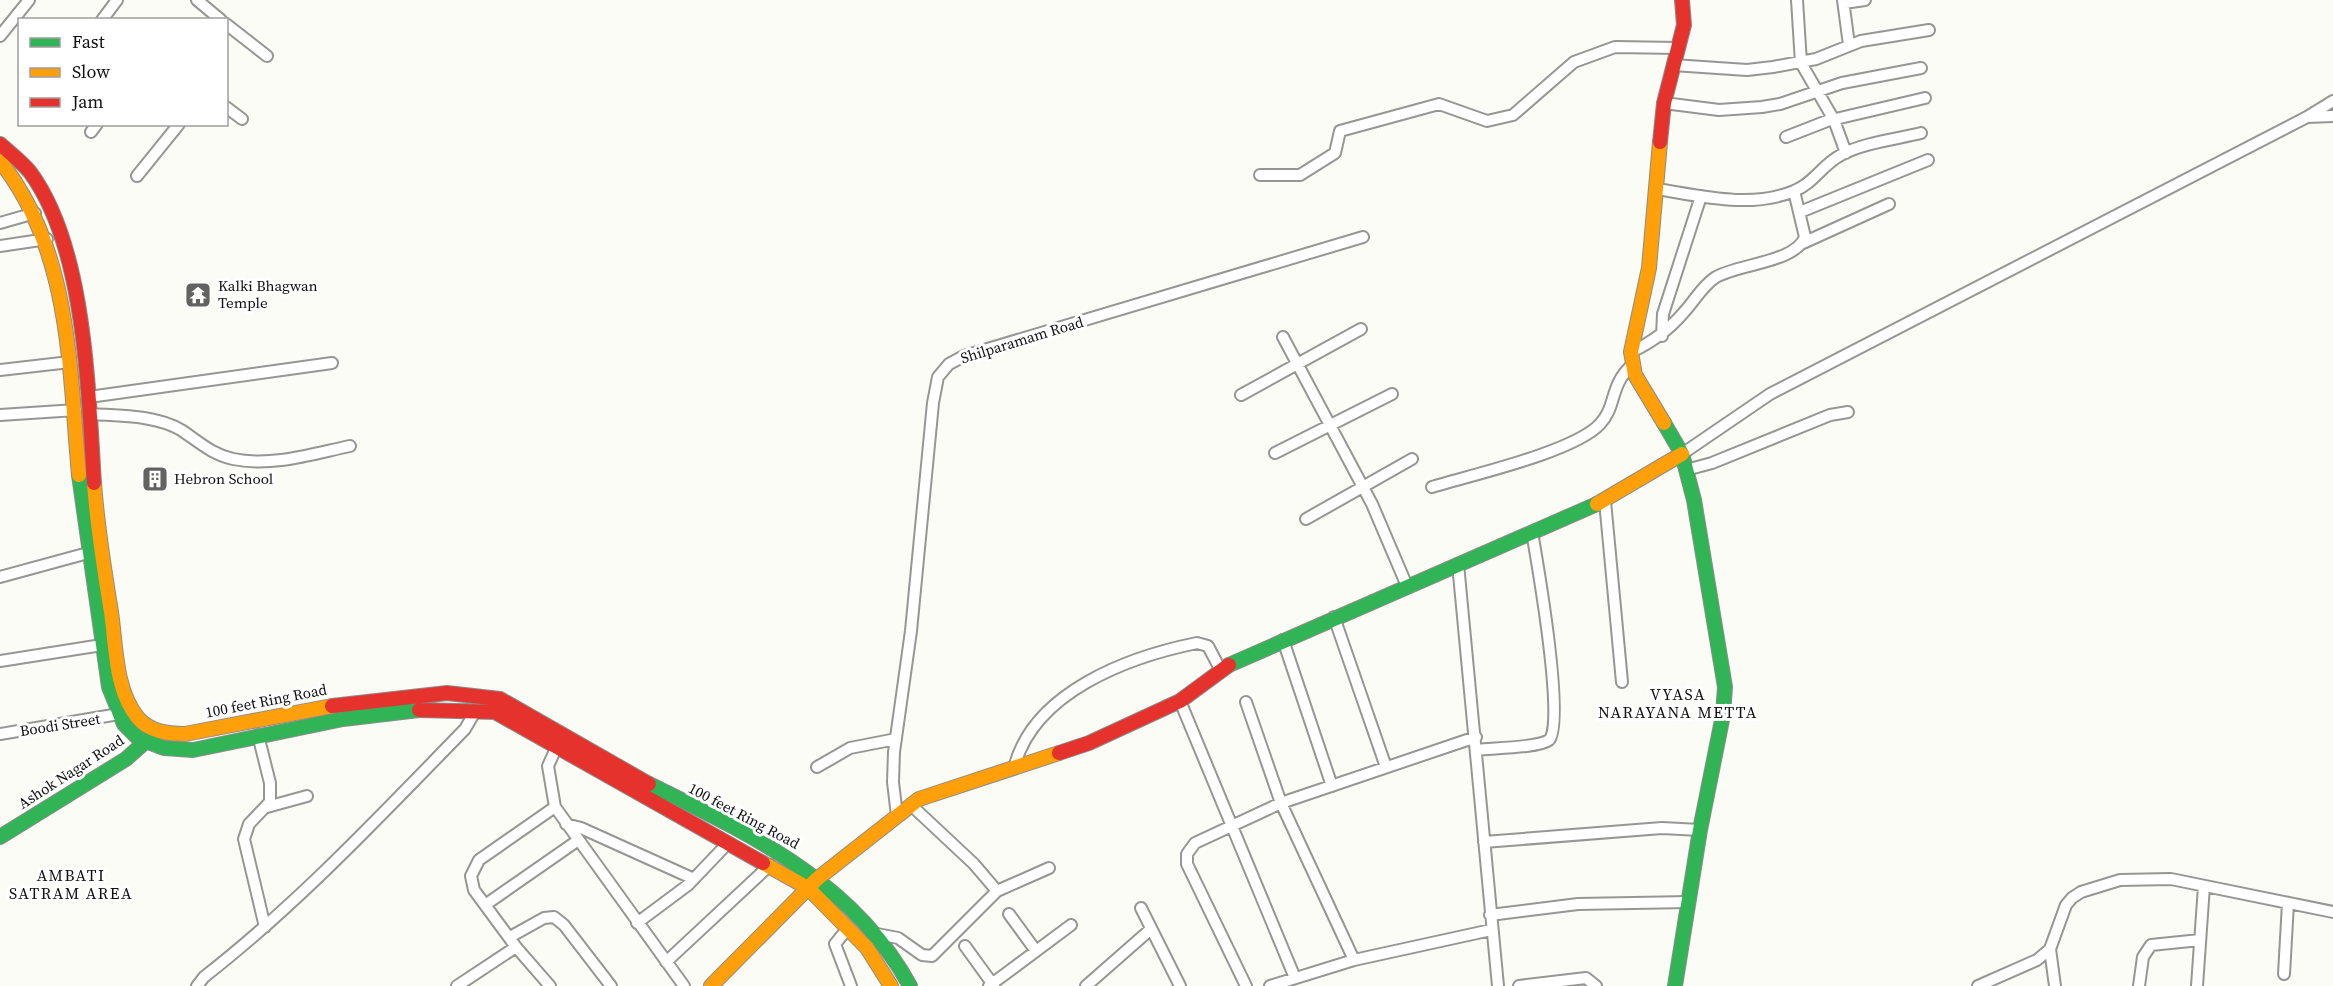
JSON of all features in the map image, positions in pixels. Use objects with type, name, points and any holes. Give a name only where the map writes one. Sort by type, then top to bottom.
[{"type":"main road","points":[[1675,986],[1700,830],[1723,715],[1725,687],[1694,500],[1682,454],[1635,375],[1631,359],[1649,268],[1664,103],[1684,26],[1682,0]]},
{"type":"main road","points":[[0,144],[28,168],[48,202],[69,269],[91,414],[96,518],[124,688],[134,712],[146,725],[157,731]]},
{"type":"main road","name":"100 feet Ring Road","points":[[0,161],[11,173],[35,213],[47,239],[61,296],[76,410],[76,445],[88,553],[113,701],[125,726],[146,743],[166,750],[193,750],[359,714],[495,711],[728,843],[812,884],[848,905],[896,960],[910,986]]},
{"type":"main road","points":[[711,986],[812,884],[919,799],[1089,743],[1179,701],[1220,669],[1334,617],[1605,501],[1682,454]]},
{"type":"main road","name":"100 feet Ring Road","points":[[157,731],[185,734],[315,707],[410,696],[447,693],[500,699],[649,784],[738,828],[800,865],[812,884],[867,948],[891,986]]},
{"type":"main road","name":"Ashok Nagar Road","points":[[0,837],[126,759],[157,731]]},
{"type":"street","points":[[19,18],[29,0]]},
{"type":"street","points":[[107,18],[117,0]]},
{"type":"street","points":[[197,0],[219,18]]},
{"type":"street","points":[[1797,0],[1801,63],[1834,120],[1846,153]]},
{"type":"street","points":[[1849,45],[1844,1],[1865,0]]},
{"type":"street","points":[[0,36],[16,23]]},
{"type":"street","points":[[228,26],[267,56]]},
{"type":"street","points":[[1673,65],[1747,70],[1801,63],[1849,45],[1929,30]]},
{"type":"street","points":[[1260,175],[1300,175],[1335,153],[1340,131],[1393,118],[1424,106],[1439,104],[1487,121],[1513,115],[1574,62],[1615,46],[1678,48]]},
{"type":"street","points":[[1664,103],[1737,110],[1780,104],[1842,83],[1921,68]]},
{"type":"street","points":[[1786,137],[1834,120],[1924,98]]},
{"type":"street","points":[[1682,454],[1770,394],[2307,117],[2333,101]]},
{"type":"street","points":[[228,108],[242,119]]},
{"type":"street","points":[[2307,117],[2333,116]]},
{"type":"street","points":[[137,177],[178,126]]},
{"type":"street","points":[[1657,189],[1701,196],[1758,199],[1794,191],[1807,185],[1831,161],[1846,153],[1921,133]]},
{"type":"street","points":[[1800,212],[1928,160]]},
{"type":"street","points":[[1794,191],[1804,228],[1803,243]]},
{"type":"street","points":[[1662,336],[1663,314],[1701,196]]},
{"type":"street","points":[[1432,487],[1527,459],[1588,434],[1604,420],[1617,381],[1631,359],[1662,336],[1714,278],[1748,264],[1780,257],[1803,243],[1889,204]]},
{"type":"street","points":[[0,223],[35,213]]},
{"type":"street","name":"Shilparamam Road","points":[[897,816],[893,782],[896,739],[911,631],[933,403],[938,378],[949,364],[964,356],[1363,237]]},
{"type":"street","points":[[0,246],[47,239]]},
{"type":"street","points":[[1241,395],[1361,329]]},
{"type":"street","points":[[1283,337],[1364,488],[1407,586]]},
{"type":"street","points":[[0,370],[70,362]]},
{"type":"street","points":[[89,397],[332,363]]},
{"type":"street","points":[[1275,453],[1392,394]]},
{"type":"street","points":[[0,415],[76,410]]},
{"type":"street","points":[[1686,470],[1712,464],[1830,415],[1848,412]]},
{"type":"street","points":[[91,414],[165,423],[181,430],[205,448],[232,459],[279,461],[350,446]]},
{"type":"street","points":[[1306,519],[1412,459]]},
{"type":"street","points":[[1605,501],[1622,682]]},
{"type":"street","points":[[1477,750],[1542,743],[1551,738],[1554,731],[1554,693],[1543,598],[1532,532]]},
{"type":"street","points":[[0,577],[88,553]]},
{"type":"street","points":[[1458,564],[1498,986]]},
{"type":"street","points":[[1334,617],[1386,767]]},
{"type":"street","points":[[1282,640],[1332,786]]},
{"type":"street","points":[[1014,768],[1020,746],[1030,729],[1089,679],[1112,668],[1197,643],[1208,646],[1220,669]]},
{"type":"street","points":[[0,661],[102,645]]},
{"type":"street","points":[[1179,701],[1230,827],[1296,978]]},
{"type":"street","points":[[1246,702],[1281,803],[1354,960]]},
{"type":"street","points":[[197,986],[204,977],[265,927],[465,729],[476,710]]},
{"type":"street","name":"Boodi Street","points":[[0,734],[119,714]]},
{"type":"street","points":[[258,735],[272,792],[267,807]]},
{"type":"street","points":[[1246,986],[1186,859],[1189,848],[1195,843],[1281,803],[1476,737]]},
{"type":"street","points":[[817,767],[850,748],[896,739]]},
{"type":"street","points":[[557,746],[548,765],[555,807],[577,841],[684,986]]},
{"type":"street","points":[[265,927],[244,839],[249,824],[267,807],[307,796]]},
{"type":"street","points":[[911,805],[974,864],[997,891]]},
{"type":"street","points":[[549,986],[516,947],[474,890],[471,876],[479,860],[555,807]]},
{"type":"street","points":[[566,824],[581,828],[694,879]]},
{"type":"street","points":[[1484,842],[1662,828],[1700,830]]},
{"type":"street","points":[[485,905],[577,841]]},
{"type":"street","points":[[637,923],[664,905],[694,879],[728,843]]},
{"type":"street","points":[[666,962],[770,865]]},
{"type":"street","points":[[872,933],[898,938],[922,955],[932,956],[997,891],[1049,868]]},
{"type":"street","points":[[2055,986],[2050,949],[2066,905],[2081,892],[2131,879],[2171,879],[2333,912]]},
{"type":"street","points":[[2197,986],[2204,886]]},
{"type":"street","points":[[1490,915],[1578,904],[1689,902]]},
{"type":"street","points":[[2284,974],[2288,903]]},
{"type":"street","points":[[1141,908],[1180,986]]},
{"type":"street","points":[[1009,914],[1036,951]]},
{"type":"street","points":[[510,937],[544,918],[555,917],[564,925],[611,986]]},
{"type":"street","points":[[965,946],[992,985],[1071,925]]},
{"type":"street","points":[[848,928],[835,944],[851,986]]},
{"type":"street","points":[[1086,986],[1151,929]]},
{"type":"street","points":[[1270,986],[1354,960],[1491,930]]},
{"type":"street","points":[[2139,986],[2143,957],[2151,945],[2200,940]]},
{"type":"street","points":[[456,986],[516,947]]},
{"type":"street","points":[[1978,986],[2037,960],[2050,949]]},
{"type":"street","points":[[1519,986],[1586,978],[1596,986]]},
{"type":"traffic: fast","points":[[1664,423],[1682,454],[1694,500],[1725,687],[1723,715],[1700,830],[1675,986]]},
{"type":"traffic: fast","points":[[79,475],[109,687],[124,724],[138,738],[164,748],[193,750],[343,719],[419,710]]},
{"type":"traffic: fast","points":[[1229,665],[1597,504]]},
{"type":"traffic: fast","points":[[0,837],[126,759],[154,734]]},
{"type":"traffic: fast","points":[[649,784],[761,842],[829,890],[860,918],[887,950],[910,986]]},
{"type":"traffic: slow","points":[[1660,142],[1649,268],[1631,352],[1635,375],[1664,423]]},
{"type":"traffic: slow","points":[[0,161],[23,196],[41,233],[54,271],[68,351],[79,475]]},
{"type":"traffic: slow","points":[[1597,504],[1682,454]]},
{"type":"traffic: slow","points":[[94,483],[118,668],[130,707],[143,723],[160,731],[185,734],[332,706]]},
{"type":"traffic: slow","points":[[711,986],[817,879],[919,799],[1059,753]]},
{"type":"traffic: slow","points":[[763,863],[808,888],[867,948],[891,986]]},
{"type":"traffic: jam","points":[[1660,142],[1664,103],[1684,25],[1682,0]]},
{"type":"traffic: jam","points":[[0,144],[30,172],[49,203],[63,240],[81,322],[94,483]]},
{"type":"traffic: jam","points":[[1059,753],[1089,743],[1180,701],[1229,665]]},
{"type":"traffic: jam","points":[[332,706],[447,693],[500,699],[649,784]]},
{"type":"traffic: jam","points":[[419,710],[495,712],[763,863]]},
{"type":"place","name":"Kalki Bhagwan Temple","points":[[198,295]]},
{"type":"place","name":"Hebron School","points":[[155,479]]},
{"type":"district","name":"VYASA NARAYANA METTA","points":[[1678,703]]},
{"type":"district","name":"AMBATI SATRAM AREA","points":[[71,884]]}]
